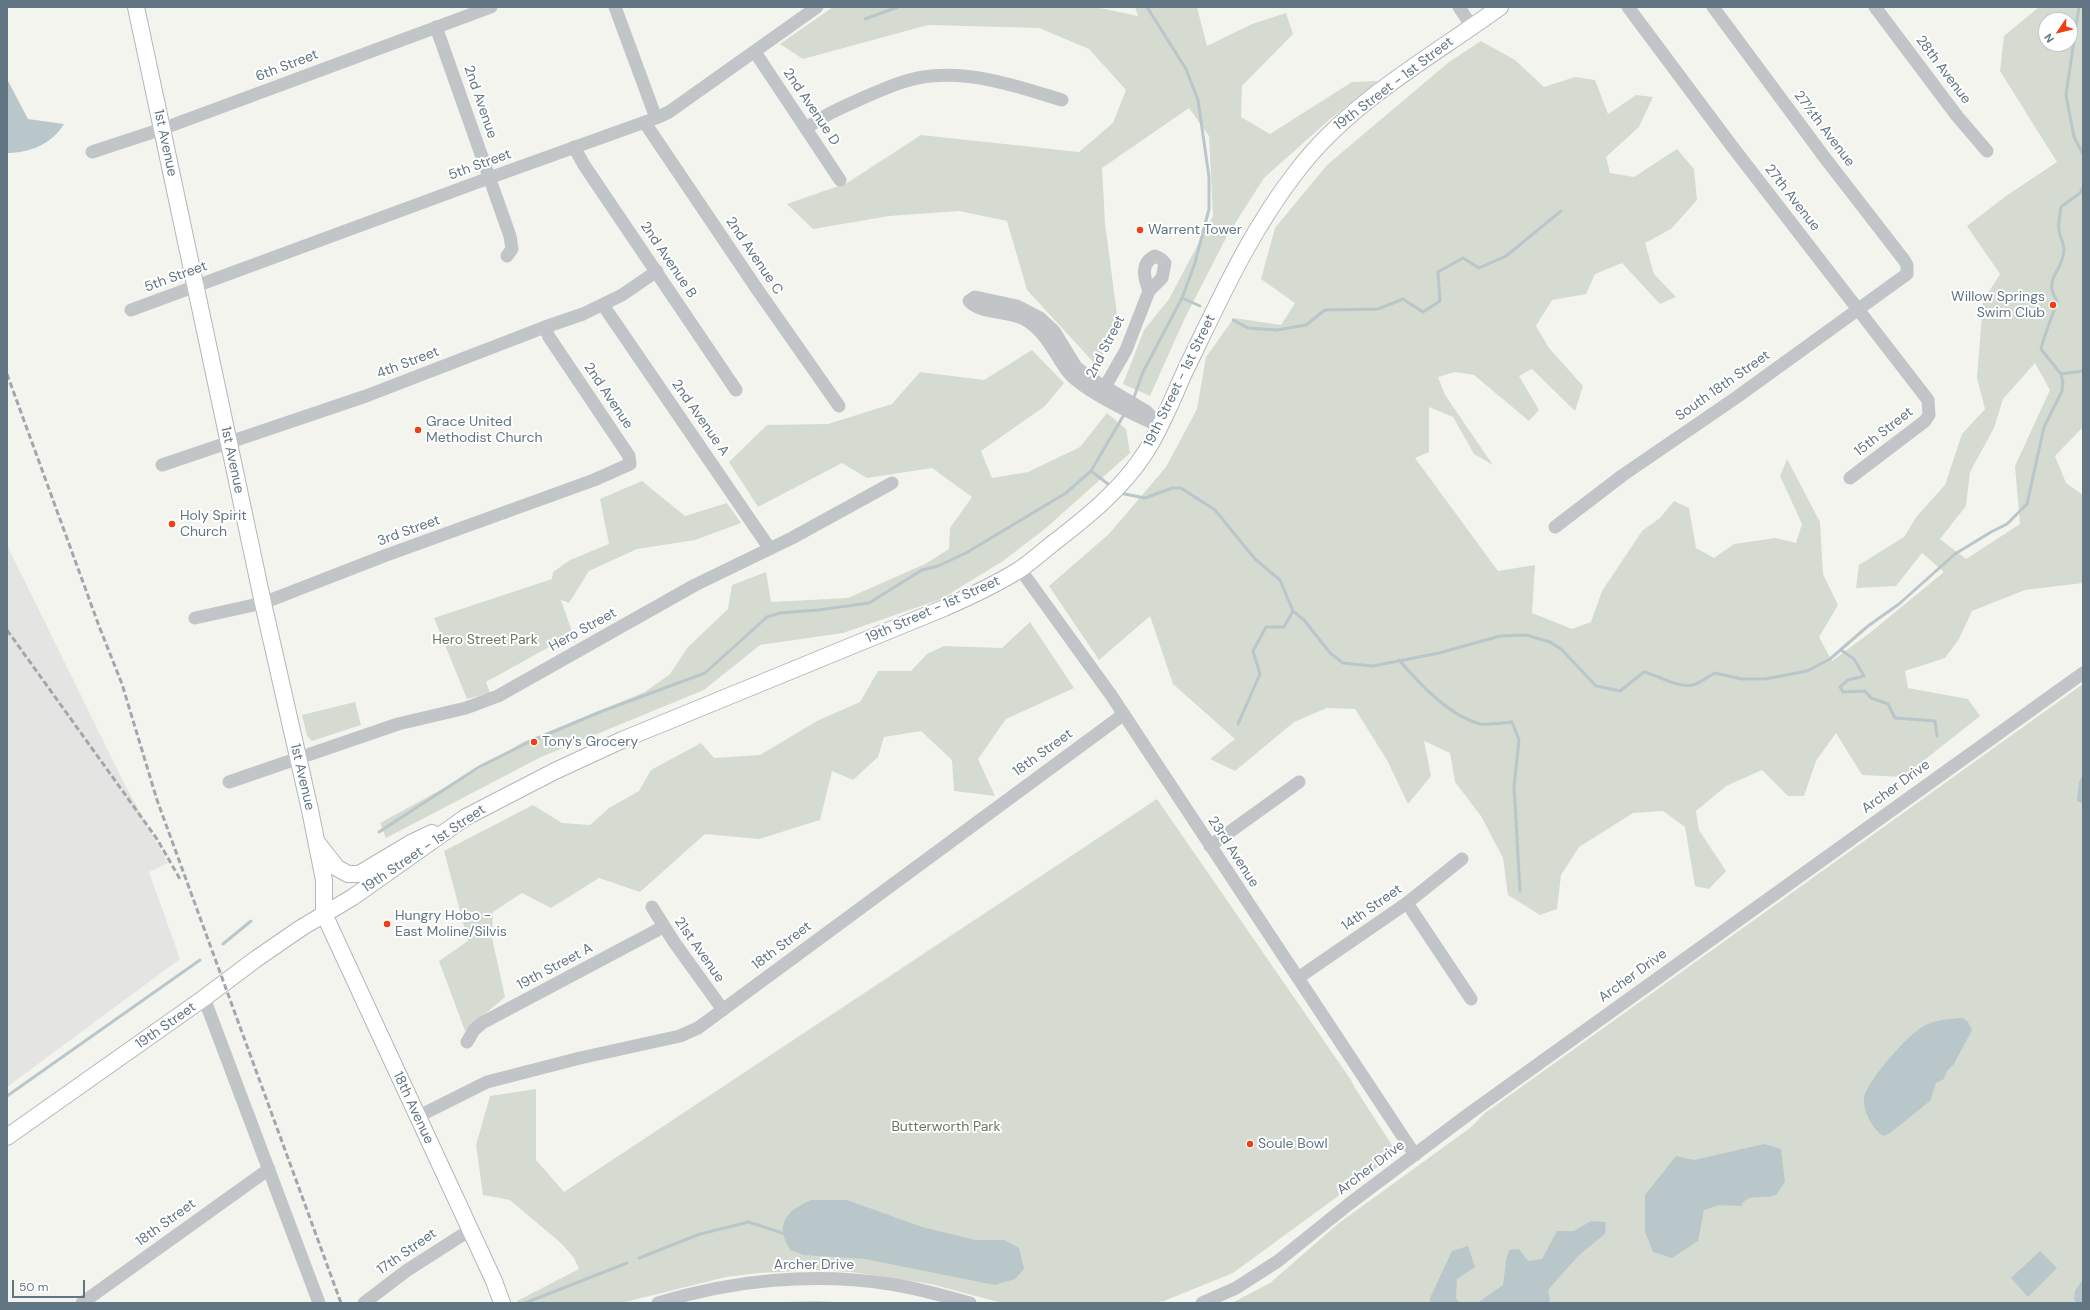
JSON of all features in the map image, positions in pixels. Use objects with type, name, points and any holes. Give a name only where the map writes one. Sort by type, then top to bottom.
[{"type":"main road","name":"1st Avenue","points":[[136,7],[228,443],[316,841],[324,880],[324,914]]},
{"type":"main road","name":"19th Street - 1st Street","points":[[324,914],[353,897],[466,817],[555,771],[622,740],[944,608],[977,593],[1020,569],[1090,514],[1145,454],[1160,426],[1228,280],[1268,212],[1298,169],[1332,130],[1358,108],[1500,7]]},
{"type":"main road","points":[[316,841],[337,868],[348,874],[359,874],[411,843],[466,817]]},
{"type":"main road","name":"19th Street","points":[[7,1137],[204,998],[256,959],[324,914]]},
{"type":"main road","name":"18th Avenue","points":[[324,914],[494,1281],[502,1303]]},
{"type":"street","name":"6th Street","points":[[92,152],[162,129],[491,7]]},
{"type":"street","name":"2nd Avenue C","points":[[615,7],[650,120],[757,289],[838,406]]},
{"type":"street","name":"5th Street","points":[[131,310],[669,112],[817,7]]},
{"type":"street","points":[[1459,7],[1472,27]]},
{"type":"street","name":"27th Avenue","points":[[1628,7],[1731,145],[1857,310],[1922,392],[1928,400],[1930,408]]},
{"type":"street","name":"27½th Avenue","points":[[1713,7],[1825,158],[1904,260],[1908,271]]},
{"type":"street","name":"28th Avenue","points":[[1875,7],[1957,116],[1987,151]]},
{"type":"street","name":"2nd Avenue","points":[[436,27],[510,236],[512,249],[507,256]]},
{"type":"street","name":"2nd Avenue D","points":[[755,52],[840,180]]},
{"type":"street","points":[[806,129],[850,103],[889,86],[931,76],[955,76],[1004,82],[1062,100]]},
{"type":"street","name":"2nd Avenue B","points":[[574,148],[736,390]]},
{"type":"street","name":"4th Street","points":[[162,465],[366,396],[545,327],[583,314],[603,305],[657,271]]},
{"type":"street","name":"South 18th Street","points":[[1555,527],[1629,471],[1737,397],[1857,310],[1900,281],[1908,271]]},
{"type":"street","name":"2nd Street","points":[[1103,390],[1126,350],[1149,291]]},
{"type":"street","points":[[1103,390],[1077,381],[1068,372],[1048,339],[1034,326],[1013,314],[975,307],[969,301],[975,297],[1017,306],[1040,318],[1054,331],[1076,367],[1138,417],[1160,426]]},
{"type":"street","name":"2nd Avenue A","points":[[603,305],[770,549]]},
{"type":"street","name":"2nd Avenue","points":[[545,327],[549,337],[629,456],[630,464]]},
{"type":"street","name":"15th Street","points":[[1850,478],[1920,426],[1929,415],[1930,408]]},
{"type":"street","name":"3rd Street","points":[[195,618],[263,603],[384,556],[586,483],[630,464]]},
{"type":"street","name":"Hero Street","points":[[229,782],[398,724],[466,708],[498,696],[696,585],[770,549],[892,483]]},
{"type":"street","name":"23rd Avenue","points":[[1020,569],[1124,714],[1415,1155]]},
{"type":"street","name":"Archer Drive","points":[[1202,1303],[1236,1288],[1262,1272],[1415,1155],[1633,996],[2083,673]]},
{"type":"street","name":"18th Street","points":[[417,1117],[487,1082],[580,1058],[680,1036],[698,1028],[1124,714]]},
{"type":"street","points":[[1210,846],[1299,782]]},
{"type":"street","name":"14th Street","points":[[1298,978],[1407,903],[1462,859]]},
{"type":"street","points":[[1407,903],[1471,999]]},
{"type":"street","name":"21st Avenue","points":[[652,907],[663,927],[723,1010]]},
{"type":"street","name":"19th Street A","points":[[467,1042],[474,1030],[482,1023],[663,927]]},
{"type":"street","points":[[204,998],[319,1303]]},
{"type":"street","name":"18th Street","points":[[82,1303],[269,1169]]},
{"type":"street","name":"17th Street","points":[[364,1303],[406,1271],[470,1230]]},
{"type":"street","name":"Archer Drive","points":[[658,1303],[711,1288],[740,1284],[809,1279],[890,1284],[970,1303]]},
{"type":"shaded area","points":[[7,79],[28,119],[64,124],[53,137],[40,146],[16,153],[7,153]]},
{"type":"shaded area","points":[[7,545],[124,783],[168,863],[149,872],[180,959],[7,1087]]},
{"type":"shaded area","points":[[2083,775],[2083,804],[2077,801],[2079,782]]},
{"type":"shaded area","points":[[1963,1018],[1968,1022],[1972,1030],[1954,1064],[1947,1071],[1944,1079],[1936,1083],[1930,1101],[1890,1133],[1883,1136],[1872,1125],[1864,1104],[1866,1092],[1879,1071],[1917,1030],[1934,1022]]},
{"type":"shaded area","points":[[1764,1144],[1781,1149],[1785,1182],[1776,1195],[1747,1199],[1741,1206],[1720,1205],[1704,1210],[1698,1241],[1672,1258],[1653,1252],[1645,1232],[1645,1195],[1676,1156],[1694,1160]]},
{"type":"shaded area","points":[[811,1200],[847,1200],[922,1227],[975,1240],[1004,1240],[1019,1248],[1024,1269],[1015,1279],[995,1285],[865,1259],[804,1255],[790,1250],[784,1237],[783,1227],[787,1216],[795,1208]]},
{"type":"shaded area","points":[[1591,1221],[1606,1222],[1605,1234],[1579,1255],[1548,1290],[1550,1300],[1548,1303],[1477,1303],[1503,1285],[1509,1250],[1519,1249],[1528,1261],[1542,1259],[1557,1231],[1574,1231]]},
{"type":"shaded area","points":[[1468,1246],[1475,1267],[1457,1279],[1456,1298],[1460,1303],[1430,1303],[1430,1298],[1452,1251]]},
{"type":"shaded area","points":[[2040,1251],[2057,1268],[2028,1297],[2011,1278]]},
{"type":"shaded area","points":[[2083,1279],[2083,1303],[2077,1303],[2074,1300],[2075,1291]]},
{"type":"green space","points":[[833,7],[1095,7],[1138,16],[1135,7],[1197,7],[1207,46],[1252,24],[1286,13],[1293,34],[1242,86],[1241,117],[1270,134],[1352,82],[1378,81],[1329,120],[1264,178],[1227,236],[1184,320],[1150,396],[1123,384],[1144,330],[1169,299],[1213,216],[1209,136],[1189,108],[1102,168],[1105,223],[1119,330],[1096,365],[1027,290],[1007,221],[959,211],[889,216],[813,229],[787,204],[847,183],[921,135],[1079,152],[1113,123],[1126,90],[1089,49],[1039,28],[928,25],[803,59],[780,44]]},
{"type":"green space","points":[[2039,7],[2083,7],[2083,427],[2055,456],[2066,483],[2083,495],[2083,583],[2025,590],[1972,611],[1959,639],[1945,658],[1905,671],[1908,688],[1968,699],[1980,716],[1903,777],[1862,775],[1836,733],[1816,761],[1804,796],[1788,796],[1762,770],[1726,786],[1696,811],[1699,830],[1726,871],[1709,889],[1695,886],[1685,827],[1663,811],[1633,813],[1579,847],[1561,875],[1557,909],[1540,915],[1508,895],[1503,858],[1481,816],[1455,782],[1450,753],[1424,741],[1431,776],[1408,804],[1387,760],[1355,709],[1327,708],[1294,722],[1235,771],[1210,759],[1235,739],[1173,684],[1150,616],[1099,660],[1049,586],[1109,534],[1166,467],[1197,409],[1206,357],[1234,318],[1281,325],[1295,303],[1261,279],[1275,228],[1327,165],[1449,62],[1481,41],[1515,60],[1544,87],[1575,77],[1595,80],[1608,114],[1636,95],[1653,97],[1639,127],[1606,157],[1610,173],[1634,177],[1677,149],[1694,169],[1697,200],[1671,229],[1645,243],[1654,274],[1676,297],[1660,304],[1622,263],[1595,274],[1586,294],[1552,300],[1536,326],[1549,348],[1583,386],[1575,411],[1532,369],[1519,376],[1539,410],[1529,421],[1474,375],[1455,372],[1438,377],[1445,395],[1493,465],[1474,454],[1453,417],[1429,407],[1429,452],[1415,458],[1498,571],[1535,565],[1532,613],[1572,629],[1591,622],[1602,591],[1642,531],[1660,518],[1674,501],[1689,508],[1696,548],[1714,558],[1734,544],[1775,538],[1796,543],[1802,524],[1780,476],[1787,459],[1820,522],[1823,574],[1838,605],[1819,637],[1832,661],[1871,632],[1944,572],[1922,553],[1896,586],[1856,588],[1859,565],[1904,537],[1917,516],[1945,485],[1962,434],[1985,409],[1977,378],[1983,301],[2000,274],[1967,226],[2006,196],[2057,162],[2000,71],[2004,36]],"holes":[[[2035,363],[2050,390],[2015,466],[2020,524],[1966,559],[1940,539],[1966,506],[1970,472],[1994,428],[2003,399]]]},
{"type":"green space","points":[[1032,350],[1064,383],[1045,406],[981,451],[992,478],[1028,472],[1080,447],[1107,413],[1126,429],[1130,453],[1046,528],[1003,561],[941,599],[843,633],[760,645],[704,690],[541,757],[386,838],[380,823],[479,769],[523,742],[645,692],[670,674],[687,648],[728,609],[732,585],[766,572],[771,602],[848,598],[925,564],[949,549],[950,528],[972,497],[932,468],[867,478],[842,463],[758,507],[729,462],[767,425],[828,424],[892,404],[920,372],[984,380]]},
{"type":"green space","name":"Hero Street Park","points":[[642,481],[685,516],[727,503],[741,523],[695,540],[637,549],[589,571],[569,603],[561,600],[576,643],[569,636],[486,682],[490,693],[467,699],[434,618],[552,579],[553,572],[570,560],[609,544],[600,499]]},
{"type":"green space","points":[[1030,622],[1074,688],[1006,719],[978,759],[995,796],[954,791],[952,760],[921,731],[884,737],[878,757],[853,780],[832,771],[820,820],[759,839],[705,834],[640,892],[599,878],[551,908],[522,893],[493,912],[492,938],[505,997],[465,1031],[439,961],[468,941],[444,851],[533,805],[562,823],[590,825],[609,808],[639,791],[651,770],[701,743],[714,758],[760,755],[817,721],[860,702],[878,671],[911,671],[927,654],[944,646],[1002,648]]},
{"type":"green space","points":[[2083,684],[2083,1303],[1232,1303],[1270,1283],[1339,1223],[1470,1128],[1485,1113]]},
{"type":"green space","points":[[355,702],[361,725],[312,741],[307,736],[302,715]]},
{"type":"green space","name":"Butterworth Park","points":[[1157,799],[1351,1080],[1397,1153],[1233,1273],[1164,1301],[1150,1303],[1002,1303],[931,1284],[852,1272],[815,1270],[758,1273],[726,1277],[621,1303],[519,1303],[517,1301],[579,1269],[574,1258],[562,1244],[510,1200],[483,1195],[476,1145],[490,1096],[536,1089],[536,1160],[564,1192]]},
{"type":"green space","points":[[816,1301],[855,1303],[746,1303]]},
{"type":"waterway","points":[[865,19],[898,7]]},
{"type":"waterway","points":[[1133,400],[1143,372],[1182,298],[1195,263],[1209,209],[1209,177],[1198,100],[1186,69],[1147,7]]},
{"type":"waterway","points":[[2079,7],[2066,95],[2074,137],[2083,154]]},
{"type":"waterway","points":[[1120,493],[1145,498],[1172,488],[1181,488],[1215,510],[1255,559],[1280,580],[1293,611],[1304,620],[1330,653],[1343,663],[1373,666],[1439,653],[1500,636],[1526,635],[1550,642],[1561,649],[1596,686],[1620,691],[1644,672],[1681,685],[1693,685],[1715,673],[1742,679],[1765,679],[1807,671],[1830,659],[1868,626],[1899,604],[1955,554],[2007,524],[2027,504],[2044,427],[2062,391],[2063,383],[2061,374],[2041,349],[2057,301],[2053,293],[2052,280],[2063,258],[2064,250],[2060,234],[2059,218],[2061,207],[2080,193],[2083,188]]},
{"type":"waterway","points":[[1233,320],[1248,328],[1277,330],[1306,325],[1325,310],[1378,309],[1403,299],[1423,312],[1440,301],[1438,272],[1463,258],[1479,268],[1506,256],[1561,211]]},
{"type":"waterway","points":[[1182,298],[1200,306]]},
{"type":"waterway","points":[[2061,374],[2083,371]]},
{"type":"waterway","points":[[379,832],[479,767],[529,742],[600,712],[705,673],[767,617],[780,613],[818,610],[869,603],[922,570],[938,566],[966,553],[1066,493],[1091,471],[1125,413]]},
{"type":"waterway","points":[[1091,471],[1112,487]]},
{"type":"waterway","points":[[1238,724],[1260,674],[1253,651],[1266,627],[1284,627],[1293,611]]},
{"type":"waterway","points":[[1841,650],[1854,659],[1864,676],[1848,680],[1840,687],[1843,692],[1865,691],[1871,698],[1888,704],[1895,718],[1935,721],[1937,736]]},
{"type":"waterway","points":[[1399,660],[1426,689],[1447,707],[1458,714],[1481,724],[1512,722],[1519,740],[1514,786],[1520,891]]},
{"type":"waterway","points":[[223,944],[251,921]]},
{"type":"waterway","points":[[7,1096],[200,960]]},
{"type":"waterway","points":[[639,1258],[700,1234],[749,1222],[782,1233]]},
{"type":"waterway","points":[[525,1303],[627,1263]]},
{"type":"railway","points":[[7,374],[99,626],[122,684],[157,800],[341,1303]]},
{"type":"railway","points":[[7,630],[157,839],[180,879]]},
{"type":"place","name":"Warrent Tower","points":[[1140,230]]},
{"type":"place","name":"Willow Springs Swim Club","points":[[2053,305]]},
{"type":"place","name":"Grace United Methodist Church","points":[[418,430]]},
{"type":"place","name":"Holy Spirit Church","points":[[172,524]]},
{"type":"place","name":"Tony's Grocery","points":[[534,742]]},
{"type":"place","name":"Hungry Hobo - East Moline/Silvis","points":[[387,924]]},
{"type":"place","name":"Soule Bowl","points":[[1250,1144]]}]
